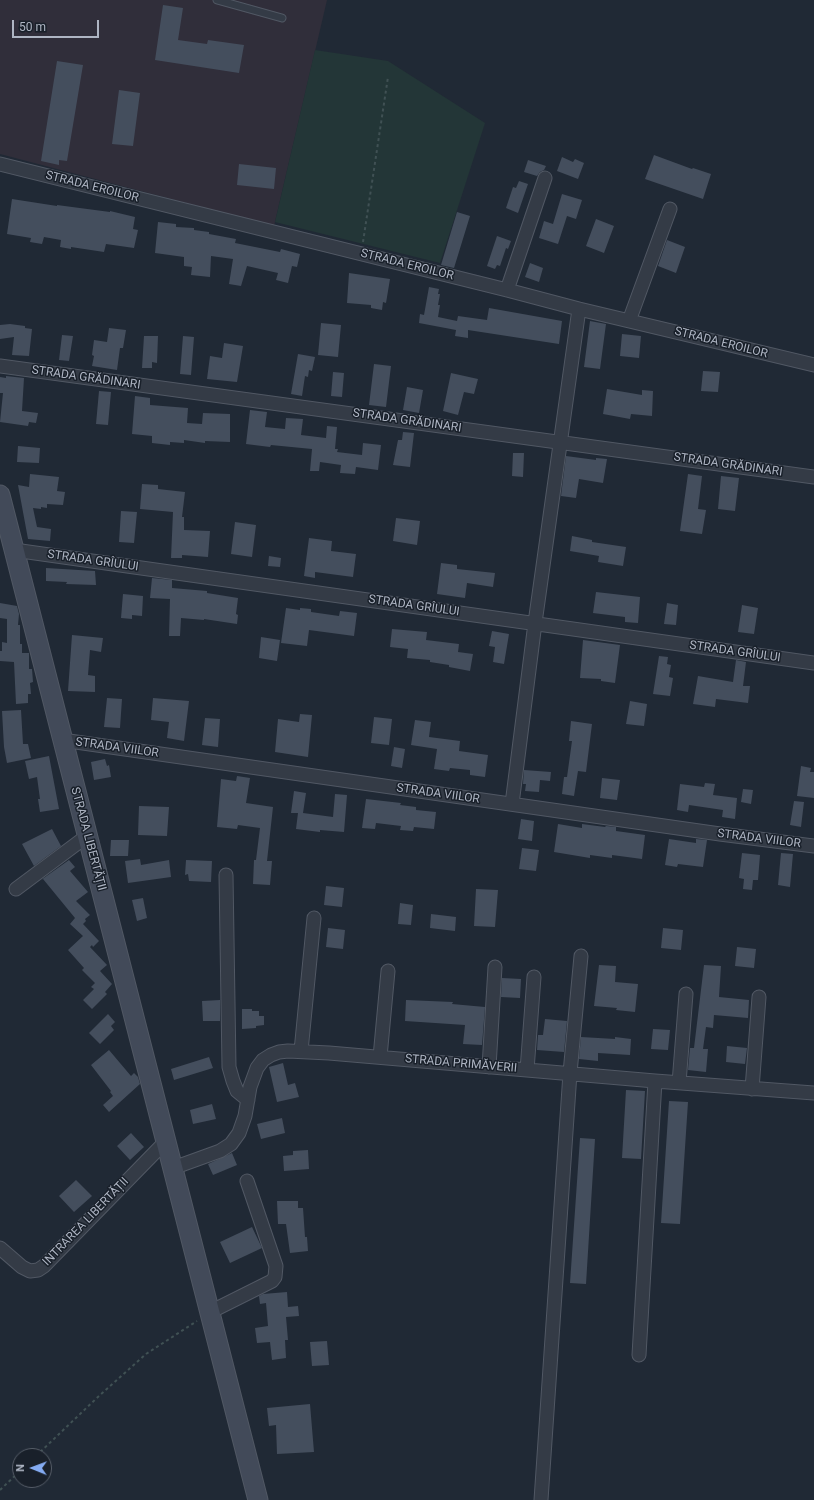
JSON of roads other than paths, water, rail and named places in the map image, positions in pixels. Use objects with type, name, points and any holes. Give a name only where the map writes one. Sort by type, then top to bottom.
[{"type":"main road","name":"STRADA LIBERTĂȚII","points":[[0,495],[258,1500]]},
{"type":"street","name":"STRADA EROILOR","points":[[0,164],[579,309],[814,365]]},
{"type":"street","points":[[508,290],[545,178]]},
{"type":"street","points":[[629,321],[670,208]]},
{"type":"street","points":[[512,804],[535,623],[579,309]]},
{"type":"street","name":"STRADA GRĂDINARI","points":[[0,366],[814,477]]},
{"type":"street","name":"STRADA GRÎULUI","points":[[14,550],[814,663]]},
{"type":"street","name":"STRADA VIILOR","points":[[62,740],[720,834],[814,846]]},
{"type":"street","points":[[16,889],[87,836]]},
{"type":"street","points":[[226,875],[229,1067],[237,1091],[248,1100]]},
{"type":"street","points":[[301,1051],[314,918]]},
{"type":"street","points":[[541,1500],[570,1073],[581,956]]},
{"type":"street","points":[[489,1067],[495,968]]},
{"type":"street","points":[[380,1057],[388,971]]},
{"type":"street","points":[[527,1070],[534,977]]},
{"type":"street","points":[[679,1083],[686,994]]},
{"type":"street","points":[[752,1089],[759,997]]},
{"type":"street","name":"STRADA PRIMĂVERII","points":[[175,1175],[230,1144],[239,1133],[245,1116],[253,1076],[257,1068],[263,1060],[279,1052],[301,1051],[380,1057],[814,1093]]},
{"type":"street","points":[[639,1355],[655,1081]]},
{"type":"street","name":"INTRAREA LIBERTĂȚII","points":[[0,1248],[22,1267],[30,1271],[38,1270],[44,1266],[166,1141]]},
{"type":"street","points":[[210,1312],[272,1281],[275,1277],[276,1266],[247,1181]]},
{"type":"lane","points":[[217,0],[282,18]]}]
